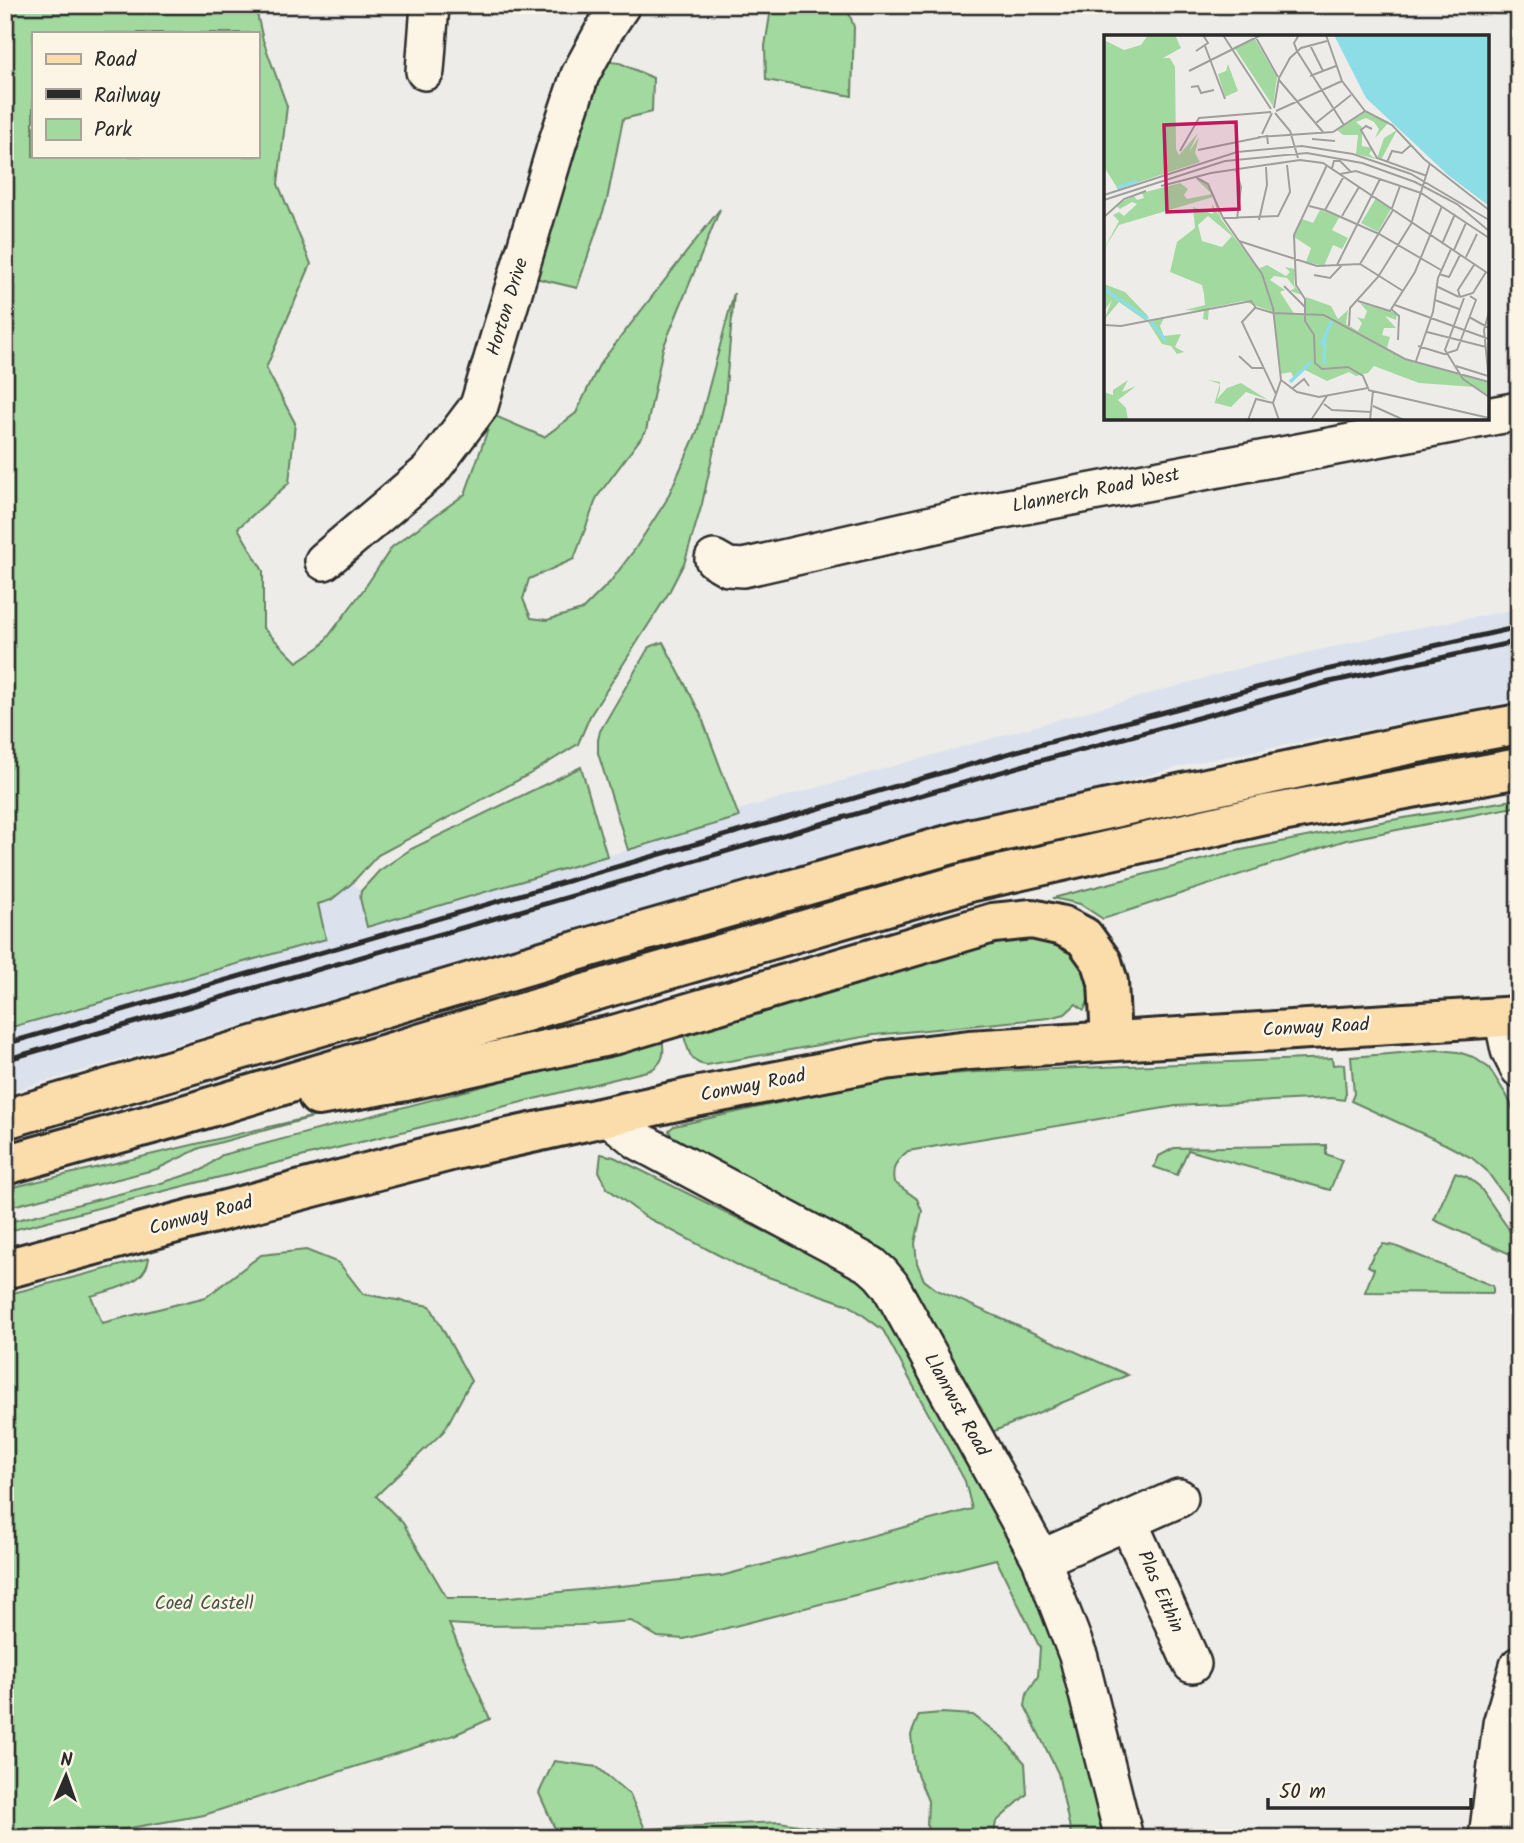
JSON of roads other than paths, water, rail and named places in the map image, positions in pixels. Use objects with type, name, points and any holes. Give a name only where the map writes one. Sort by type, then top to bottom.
[{"type":"main road","points":[[5,1119],[973,838],[1519,723]]},
{"type":"main road","points":[[5,1164],[184,1115],[611,986],[969,882],[1265,815],[1519,768]]},
{"type":"main road","points":[[184,1115],[406,1082],[604,1037],[993,923],[1032,919],[1063,926],[1084,937],[1102,962],[1108,982],[1111,1041]]},
{"type":"main road","name":"Conway Road","points":[[5,1269],[454,1150],[885,1060],[969,1049],[1511,1016]]},
{"type":"street","points":[[425,71],[430,5]]},
{"type":"street","name":"Horton Drive","points":[[324,561],[430,471],[479,406],[557,144],[580,75],[605,13]]},
{"type":"street","name":"Llannerch Road West","points":[[1489,417],[1519,411]]},
{"type":"street","name":"Llannerch Road West","points":[[714,559],[728,567],[743,568],[993,511],[1474,420]]},
{"type":"street","points":[[1511,1016],[1510,1050],[1519,1068]]},
{"type":"street","name":"Llanrwst Road","points":[[608,1116],[639,1141],[871,1265],[890,1285],[1041,1559],[1079,1658],[1124,1838]]},
{"type":"street","points":[[1041,1559],[1179,1499]]},
{"type":"street","name":"Plas Eithin","points":[[1128,1521],[1192,1664]]},
{"type":"street","points":[[1488,1838],[1502,1724],[1519,1666]]},
{"type":"railway","points":[[5,1044],[1031,747],[1317,672],[1519,627]]},
{"type":"railway","points":[[5,1060],[1032,763],[1325,683],[1519,641]]},
{"type":"park label","name":"Coed Castell","points":[[204,1604]]}]
